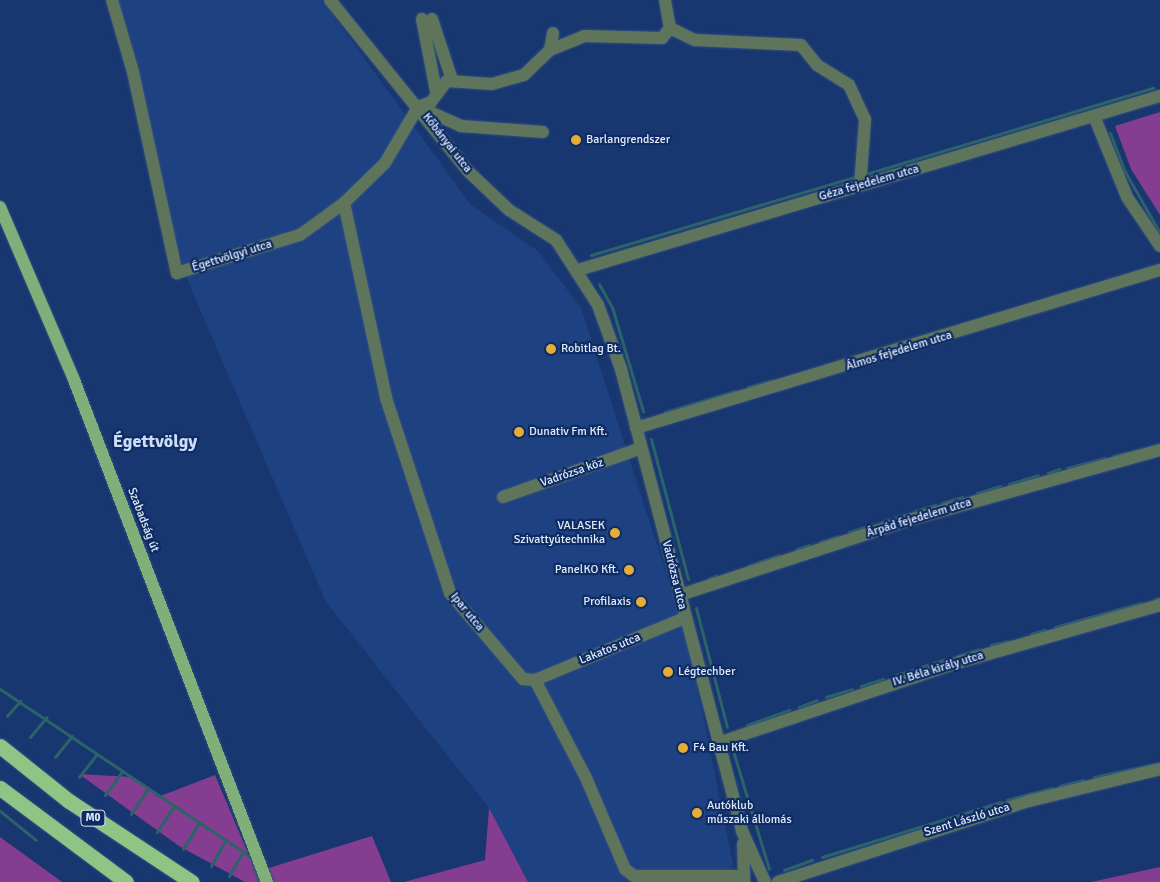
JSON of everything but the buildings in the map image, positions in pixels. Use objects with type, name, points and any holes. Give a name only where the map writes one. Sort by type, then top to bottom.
[{"type":"highway","name":"M0","points":[[0,746],[70,801],[192,882]]},
{"type":"highway","points":[[0,788],[126,882]]},
{"type":"main road","name":"Szabadság út","points":[[0,207],[74,380],[268,882]]},
{"type":"street","name":"Égettvölgyi utca","points":[[112,0],[133,72],[177,273],[300,235],[344,203],[385,163],[418,107],[430,102],[436,91],[452,80]]},
{"type":"street","name":"Kőbányai utca","points":[[330,0],[490,194],[556,240],[578,270]]},
{"type":"street","points":[[436,91],[427,19],[452,80],[492,84],[514,80],[550,50],[584,36],[662,38],[670,28],[665,0]]},
{"type":"street","points":[[670,28],[695,40],[801,45],[816,65],[849,85],[865,120],[860,186]]},
{"type":"street","points":[[550,50],[552,33]]},
{"type":"street","name":"Géza fejedelem utca","points":[[578,270],[1160,96]]},
{"type":"street","points":[[418,107],[461,126],[542,132]]},
{"type":"street","points":[[1094,116],[1127,197],[1160,246]]},
{"type":"street","name":"Ipar utca","points":[[344,203],[386,398],[450,593],[523,679],[535,680]]},
{"type":"street","name":"Vadrózsa utca","points":[[578,270],[609,330],[742,831],[765,882]]},
{"type":"street","name":"Álmos fejedelem utca","points":[[636,428],[1160,270]]},
{"type":"street","name":"Vadrózsa köz","points":[[503,497],[641,448]]},
{"type":"street","name":"Árpád fejedelem utca","points":[[680,595],[918,517],[1160,450]]},
{"type":"street","name":"IV. Béla király utca","points":[[718,743],[960,662],[1160,605]]},
{"type":"street","name":"Lakatos utca","points":[[535,680],[685,618]]},
{"type":"street","points":[[535,680],[625,869],[634,876],[744,879],[742,831]]},
{"type":"street","name":"Szent László utca","points":[[778,882],[1029,801],[1160,769]]},
{"type":"shaded area","points":[[111,0],[322,0],[471,205],[538,251],[581,308],[688,642],[733,864],[732,882],[528,882],[489,808],[326,602],[190,286],[153,170]]},
{"type":"shaded area","points":[[1160,112],[1160,215],[1131,169],[1115,126]]},
{"type":"shaded area","points":[[79,774],[131,777],[158,797],[215,775],[256,872],[372,836],[391,882],[245,882],[179,846]]},
{"type":"shaded area","points":[[489,808],[528,882],[404,882],[485,860]]},
{"type":"shaded area","points":[[0,837],[62,882],[0,882]]},
{"type":"shaded area","points":[[1160,867],[1160,882],[1091,882]]},
{"type":"waterway","points":[[866,174],[1153,88]]},
{"type":"waterway","points":[[1110,133],[1124,170],[1160,233]]},
{"type":"waterway","points":[[591,255],[855,177]]},
{"type":"waterway","points":[[599,284],[612,307],[643,411]]},
{"type":"waterway","points":[[748,387],[771,381]]},
{"type":"waterway","points":[[665,412],[735,391]]},
{"type":"waterway","points":[[651,439],[688,579]]},
{"type":"waterway","points":[[1113,456],[1138,450]]},
{"type":"waterway","points":[[1067,468],[1105,458]]},
{"type":"waterway","points":[[1048,473],[1059,469]]},
{"type":"waterway","points":[[1009,484],[1038,475]]},
{"type":"waterway","points":[[977,493],[1000,486]]},
{"type":"waterway","points":[[942,503],[962,497]]},
{"type":"waterway","points":[[915,511],[935,505]]},
{"type":"waterway","points":[[882,522],[903,515]]},
{"type":"waterway","points":[[849,532],[871,525]]},
{"type":"waterway","points":[[820,542],[838,536]]},
{"type":"waterway","points":[[797,549],[809,545]]},
{"type":"waterway","points":[[748,566],[778,555]]},
{"type":"waterway","points":[[708,579],[716,576]]},
{"type":"waterway","points":[[1155,599],[1160,598]]},
{"type":"waterway","points":[[1055,627],[1141,603]]},
{"type":"waterway","points":[[696,608],[727,727]]},
{"type":"waterway","points":[[1031,634],[1044,630]]},
{"type":"waterway","points":[[991,645],[1008,641]]},
{"type":"waterway","points":[[958,656],[979,649]]},
{"type":"waterway","points":[[921,667],[948,658]]},
{"type":"waterway","points":[[895,675],[913,670]]},
{"type":"waterway","points":[[861,686],[883,679]]},
{"type":"waterway","points":[[0,689],[251,857],[259,882]]},
{"type":"waterway","points":[[826,697],[852,689]]},
{"type":"waterway","points":[[799,707],[817,700]]},
{"type":"waterway","points":[[7,716],[20,701]]},
{"type":"waterway","points":[[747,725],[789,710]]},
{"type":"waterway","points":[[30,737],[47,717]]},
{"type":"waterway","points":[[55,757],[72,736]]},
{"type":"waterway","points":[[733,751],[769,869]]},
{"type":"waterway","points":[[79,777],[97,754]]},
{"type":"waterway","points":[[1094,777],[1160,763]]},
{"type":"waterway","points":[[105,795],[122,772]]},
{"type":"waterway","points":[[1059,786],[1083,780]]},
{"type":"waterway","points":[[1007,800],[1051,788]]},
{"type":"waterway","points":[[131,814],[147,790]]},
{"type":"waterway","points":[[822,857],[1001,802]]},
{"type":"waterway","points":[[157,832],[173,807]]},
{"type":"waterway","points":[[0,811],[36,840]]},
{"type":"waterway","points":[[183,849],[198,824]]},
{"type":"waterway","points":[[211,866],[225,841]]},
{"type":"waterway","points":[[229,876],[243,852]]},
{"type":"waterway","points":[[784,870],[812,860]]},
{"type":"place","name":"Barlangrendszer","points":[[576,140]]},
{"type":"place","name":"Robitlag Bt.","points":[[551,349]]},
{"type":"place","name":"Dunativ Fm Kft.","points":[[519,432]]},
{"type":"place","name":"VALASEK Szivattyútechnika","points":[[615,533]]},
{"type":"place","name":"PanelKO Kft.","points":[[629,570]]},
{"type":"place","name":"Profilaxis","points":[[641,602]]},
{"type":"place","name":"Légtechber","points":[[668,672]]},
{"type":"place","name":"F4 Bau Kft.","points":[[683,748]]},
{"type":"place","name":"Autóklub műszaki állomás","points":[[697,813]]},
{"type":"district","name":"Égettvölgy","points":[[155,441]]}]
